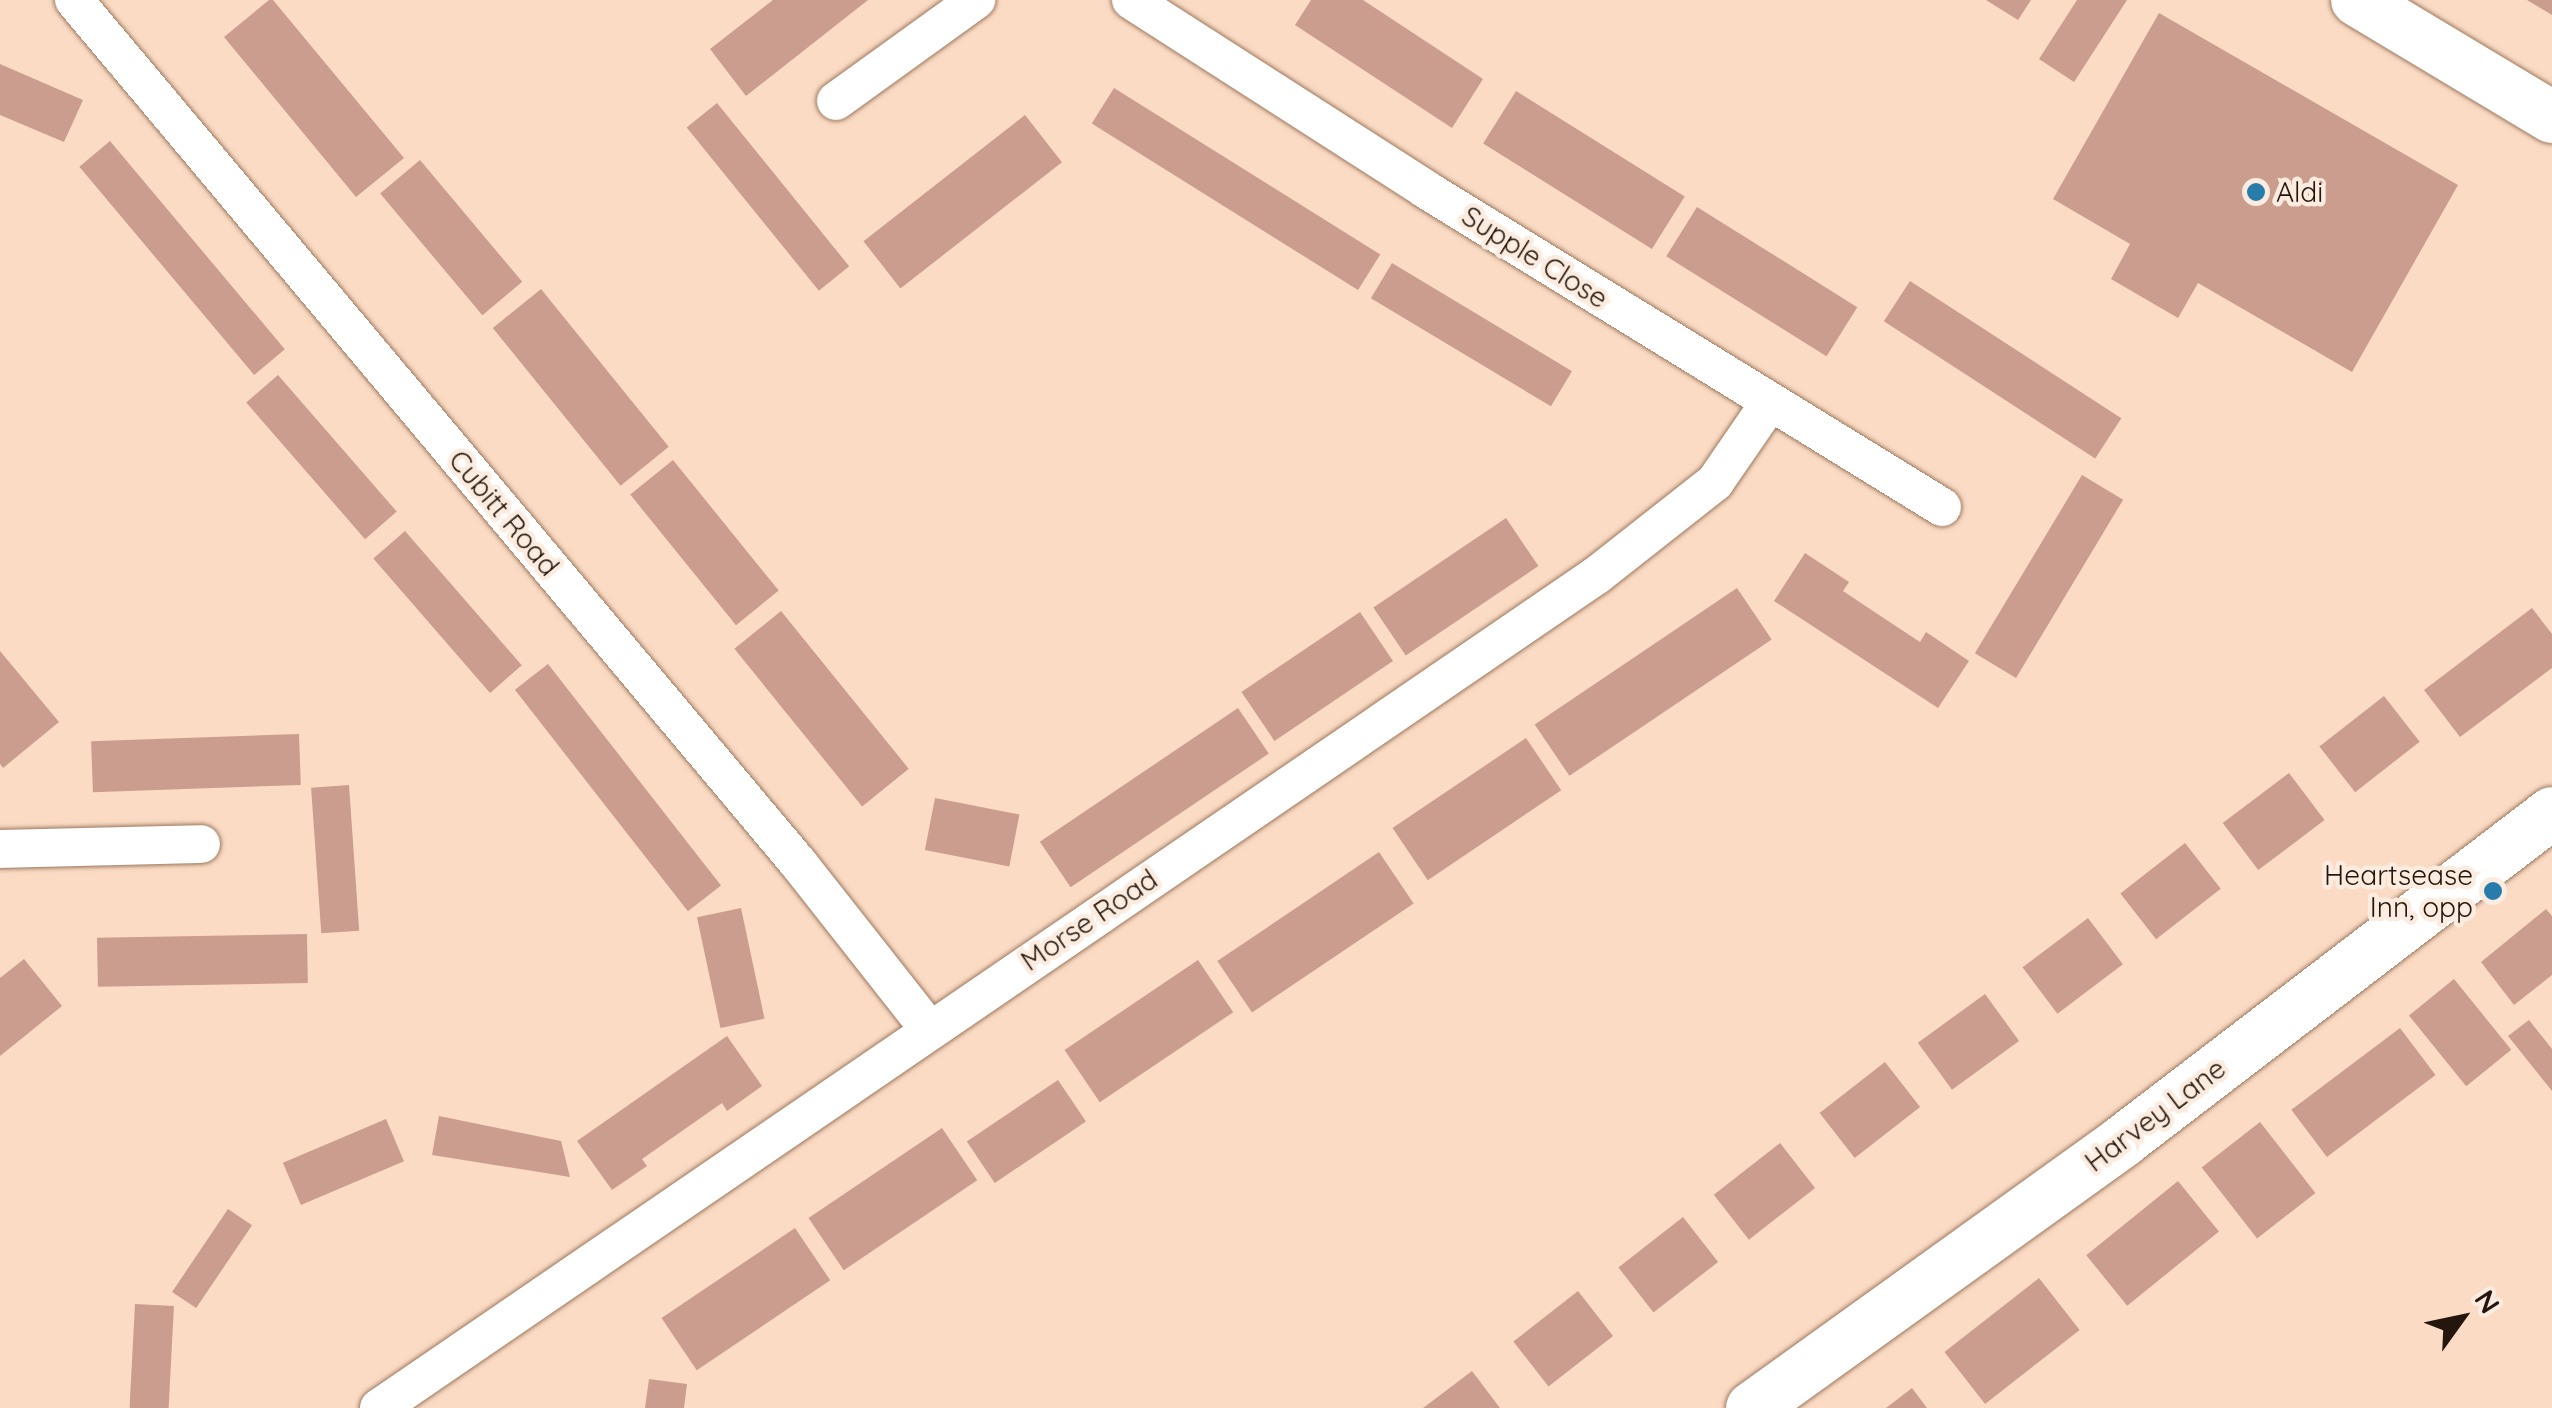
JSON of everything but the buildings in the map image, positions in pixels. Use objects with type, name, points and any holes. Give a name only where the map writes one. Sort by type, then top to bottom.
[{"type":"street","name":"Cubitt Road","points":[[74,0],[799,864],[928,1029]]},
{"type":"street","points":[[836,101],[976,0]]},
{"type":"street","name":"Supple Close","points":[[1131,0],[1942,507]]},
{"type":"street","points":[[2357,0],[2552,117]]},
{"type":"street","name":"Morse Road","points":[[393,1404],[928,1029],[1597,574],[1714,482],[1770,402]]},
{"type":"street","name":"Harvey Lane","points":[[1752,1408],[2123,1140],[2552,813]]},
{"type":"street","points":[[0,849],[202,844]]},
{"type":"place","name":"Aldi","points":[[2256,192]]},
{"type":"place","name":"Heartsease Inn, opp","points":[[2493,891]]}]
